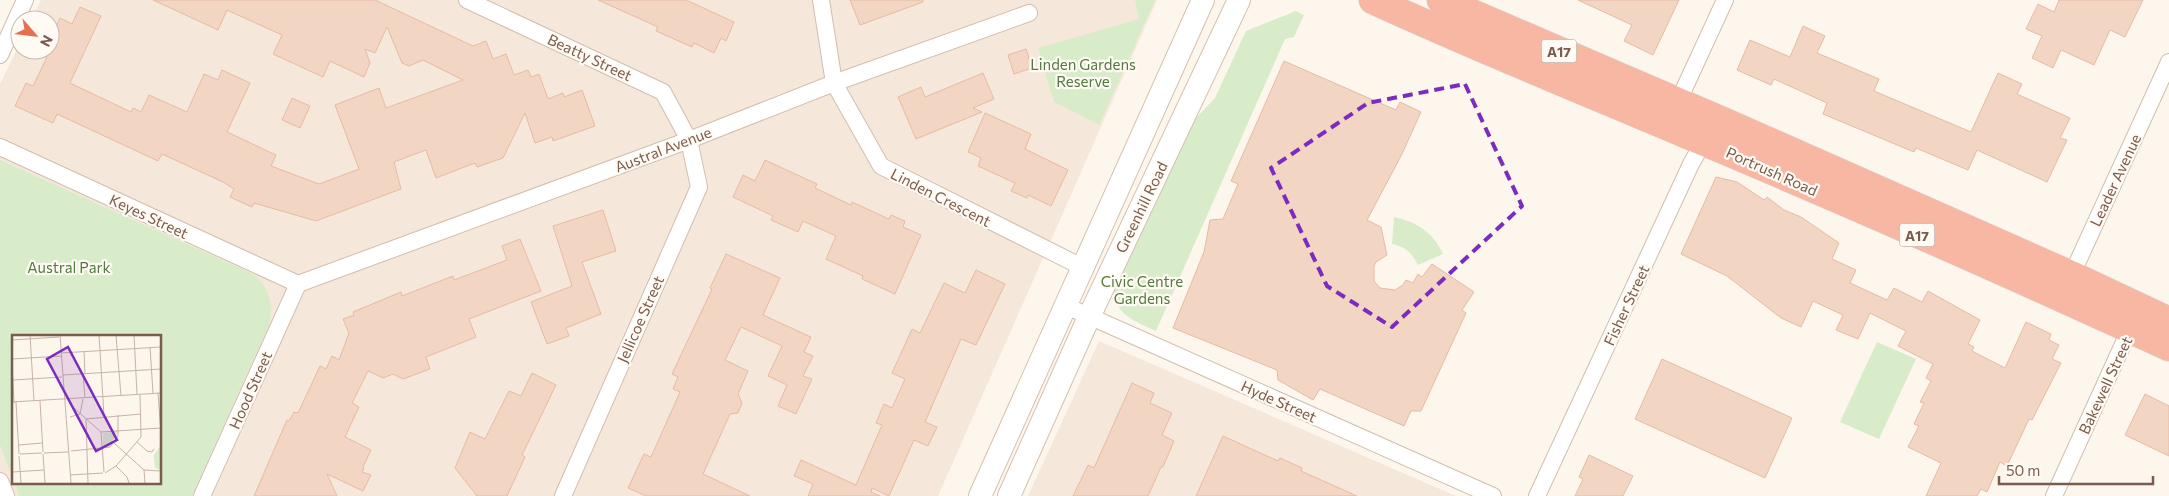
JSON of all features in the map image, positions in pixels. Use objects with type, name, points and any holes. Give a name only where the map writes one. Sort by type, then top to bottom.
[{"type":"highway","name":"Portrush Road","points":[[1373,0],[1473,46],[1704,141],[2066,286],[2169,321]]},
{"type":"highway","name":"Portrush Road","points":[[1441,0],[1726,122],[2066,286],[2130,330],[2169,347]]},
{"type":"main road","name":"Greenhill Road","points":[[980,496],[1203,0]]},
{"type":"main road","name":"Greenhill Road","points":[[1008,496],[1089,316],[1239,0]]},
{"type":"street","points":[[0,55],[25,0]]},
{"type":"street","name":"Beatty Street","points":[[467,0],[663,92],[689,140]]},
{"type":"street","name":"Linden Crescent","points":[[821,0],[834,83],[881,166],[1082,267]]},
{"type":"street","points":[[1678,102],[1725,0]]},
{"type":"street","name":"Austral Avenue","points":[[298,284],[689,140],[834,83],[1029,13]]},
{"type":"street","name":"Leader Avenue","points":[[2066,286],[2169,62]]},
{"type":"street","name":"Fisher Street","points":[[1537,496],[1688,169],[1704,141],[1726,122]]},
{"type":"street","name":"Jellicoe Street","points":[[563,496],[699,187],[689,140]]},
{"type":"street","name":"Keyes Street","points":[[0,147],[298,284]]},
{"type":"street","name":"Hood Street","points":[[202,496],[298,284]]},
{"type":"street","name":"Hyde Street","points":[[1064,306],[1493,496]]},
{"type":"street","name":"Bakewell Street","points":[[2054,496],[2130,330]]},
{"type":"street","points":[[0,481],[6,496]]},
{"type":"highlighted area","points":[[1465,84],[1522,206],[1392,327],[1327,286],[1271,168],[1368,103]]},
{"type":"shaded area","points":[[41,0],[1157,0],[938,496],[0,496],[0,84],[12,60],[60,60],[60,10],[36,10]]},
{"type":"shaded area","points":[[1099,341],[1456,496],[1028,496]]},
{"type":"green space","name":"Linden Gardens Reserve","points":[[1135,0],[1155,0],[1099,125],[1054,102],[1038,48],[1139,19]]},
{"type":"green space","name":"Civic Centre Gardens","points":[[1296,11],[1304,15],[1294,37],[1285,39],[1156,331],[1132,319],[1120,309],[1116,302],[1113,284],[1196,118],[1215,98],[1246,31]]},
{"type":"green space","name":"Austral Park","points":[[0,160],[251,273],[266,289],[271,310],[269,325],[192,496],[19,496],[15,484],[161,484],[161,335],[12,335],[12,477],[0,445]]},
{"type":"green space","points":[[1394,217],[1423,229],[1439,246],[1443,254],[1418,265],[1408,251],[1392,244]]},
{"type":"green space","points":[[1877,342],[1916,359],[1879,439],[1840,422]]},
{"type":"building","points":[[153,0],[375,0],[473,46],[486,41],[493,59],[506,54],[514,75],[528,70],[531,77],[539,74],[548,99],[563,93],[564,97],[582,90],[595,126],[553,141],[552,137],[535,143],[525,113],[503,158],[477,167],[475,163],[436,178],[426,150],[394,162],[401,189],[316,221],[254,203],[252,207],[230,197],[234,189],[223,182],[162,154],[158,161],[57,114],[53,123],[15,106],[26,83],[33,86],[46,60],[60,60],[60,18],[72,24],[80,7],[101,16],[70,83],[131,112],[133,108],[141,112],[149,95],[187,112],[204,74],[218,80],[222,70],[250,83],[227,132],[276,155],[271,166],[319,184],[359,169],[335,105],[379,88],[386,108],[463,80],[423,60],[409,66],[402,63],[387,27],[375,53],[365,49],[370,63],[364,77],[330,61],[323,77],[273,54],[282,35],[227,10],[218,30]]},
{"type":"building","points":[[598,0],[686,0],[734,22],[726,41],[721,38],[714,53],[694,43],[692,47],[656,31],[658,27]]},
{"type":"building","points":[[850,0],[923,0],[923,2],[860,25]]},
{"type":"building","points":[[1578,0],[1679,0],[1653,55],[1624,41],[1632,25]]},
{"type":"building","points":[[2059,0],[2143,0],[2125,37],[2110,30],[2094,65],[2061,50],[2053,68],[2032,58],[2042,36],[2026,29],[2038,4],[2054,12]]},
{"type":"building","points":[[1803,26],[1825,36],[1817,53],[1879,79],[1874,91],[1971,132],[1998,73],[2022,84],[2017,94],[2070,118],[2060,138],[2067,140],[2047,182],[1977,150],[1968,170],[1916,148],[1914,152],[1823,114],[1827,103],[1774,79],[1771,85],[1737,70],[1750,40],[1790,57]]},
{"type":"building","points":[[1026,49],[1032,68],[1014,74],[1008,55]]},
{"type":"building","points":[[1284,61],[1396,110],[1400,102],[1421,112],[1401,156],[1367,220],[1381,227],[1387,255],[1376,262],[1374,266],[1374,281],[1380,288],[1395,290],[1403,285],[1406,280],[1413,283],[1418,274],[1422,277],[1432,264],[1474,292],[1462,310],[1466,313],[1421,411],[1411,411],[1404,426],[1320,389],[1313,400],[1278,380],[1277,370],[1173,328],[1204,252],[1210,220],[1223,219],[1238,184],[1231,181]]},
{"type":"building","points":[[983,73],[994,99],[973,108],[982,112],[916,139],[898,97],[921,87],[925,97]]},
{"type":"building","points":[[292,98],[310,106],[300,128],[282,120]]},
{"type":"building","points":[[985,113],[1031,134],[1025,149],[1068,170],[1051,206],[1028,195],[1027,198],[1011,191],[1015,183],[978,166],[981,158],[968,152]]},
{"type":"building","points":[[765,160],[817,184],[815,188],[851,205],[852,202],[889,219],[891,215],[905,221],[903,227],[921,235],[895,294],[862,279],[863,276],[826,259],[836,236],[803,221],[798,232],[771,220],[773,216],[733,197],[743,175],[755,181]]},
{"type":"building","points":[[1716,177],[1737,182],[1764,200],[1767,197],[1784,210],[1801,217],[1839,243],[1832,259],[1856,270],[1850,283],[1887,300],[1894,288],[1922,302],[1928,291],[1980,320],[1968,344],[1974,347],[1972,351],[2005,368],[2026,322],[2051,334],[2049,340],[2059,345],[2052,359],[2061,363],[2032,420],[2029,419],[2007,466],[2000,462],[1987,492],[1981,489],[1977,496],[1926,496],[1941,463],[1908,447],[1919,426],[1914,424],[1924,403],[1920,402],[1931,381],[1926,378],[1933,364],[1898,346],[1906,331],[1870,313],[1858,339],[1836,330],[1843,315],[1813,301],[1801,327],[1781,318],[1727,276],[1681,254]]},
{"type":"building","points":[[603,210],[616,251],[582,262],[601,314],[566,328],[569,336],[547,344],[531,302],[572,286],[553,226]]},
{"type":"building","points":[[520,239],[541,291],[469,319],[476,337],[426,357],[430,369],[403,379],[393,374],[383,378],[368,371],[352,403],[359,407],[345,437],[371,450],[362,472],[371,475],[363,491],[327,474],[337,496],[254,496],[287,420],[289,421],[294,412],[298,413],[320,366],[326,369],[332,356],[339,360],[349,333],[343,319],[354,315],[353,312],[401,292],[402,296],[453,276],[454,280],[507,260],[502,246]]},
{"type":"building","points":[[726,254],[780,278],[763,315],[811,337],[804,352],[813,356],[803,376],[812,379],[796,414],[778,406],[787,385],[768,376],[782,346],[741,327],[725,360],[748,371],[738,394],[742,403],[738,413],[730,414],[703,474],[750,496],[646,496],[628,488],[644,454],[651,457],[680,392],[673,389],[678,377],[672,374],[712,289],[710,288]]},
{"type":"building","points":[[976,270],[1005,284],[976,345],[961,339],[925,422],[937,427],[928,446],[914,440],[889,496],[872,488],[871,492],[880,496],[808,496],[813,484],[794,476],[801,460],[856,485],[882,425],[876,423],[884,404],[892,408],[905,379],[892,373],[912,329],[920,333],[944,283],[965,293]]},
{"type":"building","points":[[1662,359],[1792,418],[1765,478],[1635,419]]},
{"type":"building","points":[[532,373],[556,385],[522,455],[525,457],[507,496],[477,496],[455,468],[470,432],[485,439],[509,391],[521,396]]},
{"type":"building","points":[[1132,383],[1154,393],[1150,403],[1172,413],[1162,435],[1174,441],[1148,496],[1073,496],[1088,465],[1094,468]]},
{"type":"building","points":[[2145,394],[2169,406],[2169,456],[2125,435]]},
{"type":"building","points":[[1223,436],[1278,461],[1280,458],[1302,468],[1301,471],[1357,496],[1196,496]]},
{"type":"building","points":[[1589,455],[1633,476],[1623,496],[1575,496],[1583,479],[1579,477]]}]
